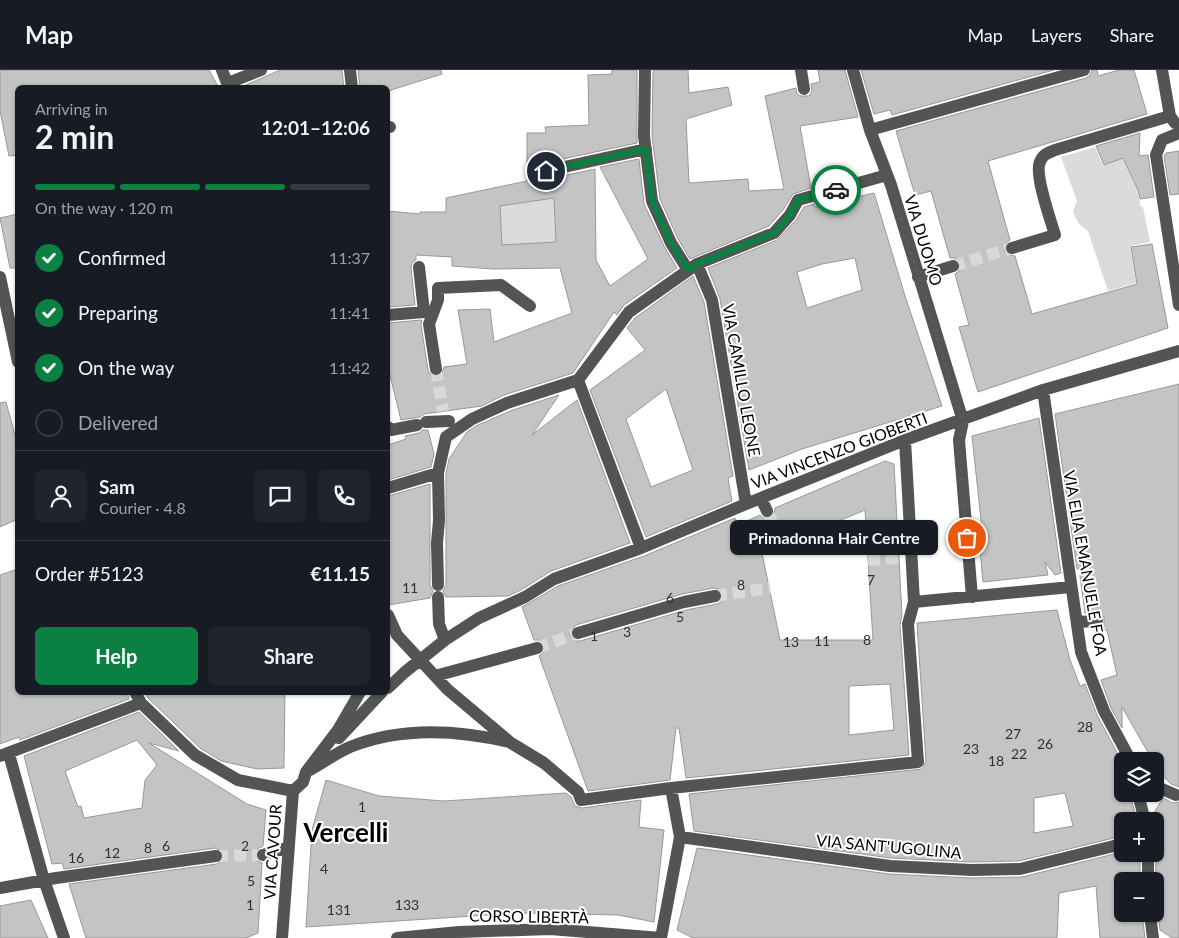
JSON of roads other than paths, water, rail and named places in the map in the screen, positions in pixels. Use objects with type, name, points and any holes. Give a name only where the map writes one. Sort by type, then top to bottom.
[{"type":"street","points":[[222,70],[228,85],[261,70]]},
{"type":"street","points":[[350,70],[352,85]]},
{"type":"street","name":"VIA CAMILLO LEONE","points":[[644,70],[644,136],[652,201],[671,243],[693,267],[712,300],[746,504]]},
{"type":"street","points":[[801,70],[804,88]]},
{"type":"street","name":"VIA DUOMO","points":[[853,70],[870,130],[887,175],[963,420]]},
{"type":"street","points":[[870,130],[1084,70]]},
{"type":"street","points":[[1162,70],[1170,116],[1179,131],[1162,140],[1156,155],[1179,305]]},
{"type":"street","points":[[1012,248],[1055,235],[1038,175],[1039,163],[1044,154],[1170,116]]},
{"type":"street","points":[[546,171],[646,149]]},
{"type":"street","points":[[390,429],[397,430],[422,423],[472,419],[507,403],[578,380],[629,312],[693,267],[774,233],[790,215],[798,200],[887,175]]},
{"type":"street","points":[[918,277],[953,266]]},
{"type":"street","points":[[390,315],[424,312],[419,267]]},
{"type":"street","points":[[0,277],[15,348]]},
{"type":"street","points":[[436,369],[429,324],[438,300],[438,288],[501,286],[530,306]]},
{"type":"street","name":"VIA VINCENZO GIOBERTI","points":[[390,686],[445,640],[479,618],[518,600],[554,579],[640,548],[905,440],[1042,390],[1179,351]]},
{"type":"street","points":[[578,380],[640,548]]},
{"type":"street","name":"VIA ELIA EMANUELE FOA","points":[[1042,390],[1081,652],[1104,711],[1126,752]]},
{"type":"street","points":[[963,420],[959,440],[972,598]]},
{"type":"street","points":[[445,640],[439,624],[436,543],[439,520],[438,473],[449,421]]},
{"type":"street","points":[[390,620],[396,635],[446,690],[511,743],[544,763],[578,792],[581,800],[671,788],[918,762],[908,624],[914,602],[905,558],[905,440]]},
{"type":"street","points":[[390,487],[438,473]]},
{"type":"street","points":[[761,498],[767,512]]},
{"type":"street","points":[[914,602],[972,598],[1071,587]]},
{"type":"street","points":[[578,633],[684,602],[715,596]]},
{"type":"street","points":[[1077,622],[1096,621]]},
{"type":"street","points":[[435,676],[537,648]]},
{"type":"street","points":[[306,772],[338,730],[358,695]]},
{"type":"street","points":[[306,772],[379,695]]},
{"type":"street","points":[[64,938],[4,755],[138,698],[196,755],[238,780],[293,791]]},
{"type":"street","points":[[306,772],[350,747],[390,736],[436,732],[480,735],[511,743]]},
{"type":"street","name":"VIA CAVOUR","points":[[282,938],[293,791],[303,782],[306,772]]},
{"type":"street","points":[[661,938],[680,837],[671,788]]},
{"type":"street","points":[[1164,790],[1176,795]]},
{"type":"street","name":"VIA SANT'UGOLINA","points":[[680,837],[890,866],[972,870],[1020,869],[1114,846]]},
{"type":"street","points":[[263,855],[289,847]]},
{"type":"street","points":[[0,888],[216,856]]},
{"type":"street","points":[[1151,922],[1153,938]]},
{"type":"street","name":"CORSO LIBERTÀ","points":[[397,938],[459,932],[550,929],[661,938]]},
{"type":"tunnel","points":[[953,266],[1012,248]]},
{"type":"tunnel","points":[[436,369],[443,411]]},
{"type":"tunnel","points":[[767,511],[783,545]]},
{"type":"tunnel","points":[[868,560],[899,558]]},
{"type":"tunnel","points":[[715,596],[770,588]]},
{"type":"tunnel","points":[[537,648],[578,633]]},
{"type":"tunnel","points":[[216,856],[263,855]]},
{"type":"place","name":"Primadonna Hair Centre","points":[[967,538]]},
{"type":"district","name":"Vercelli","points":[[346,832]]}]
